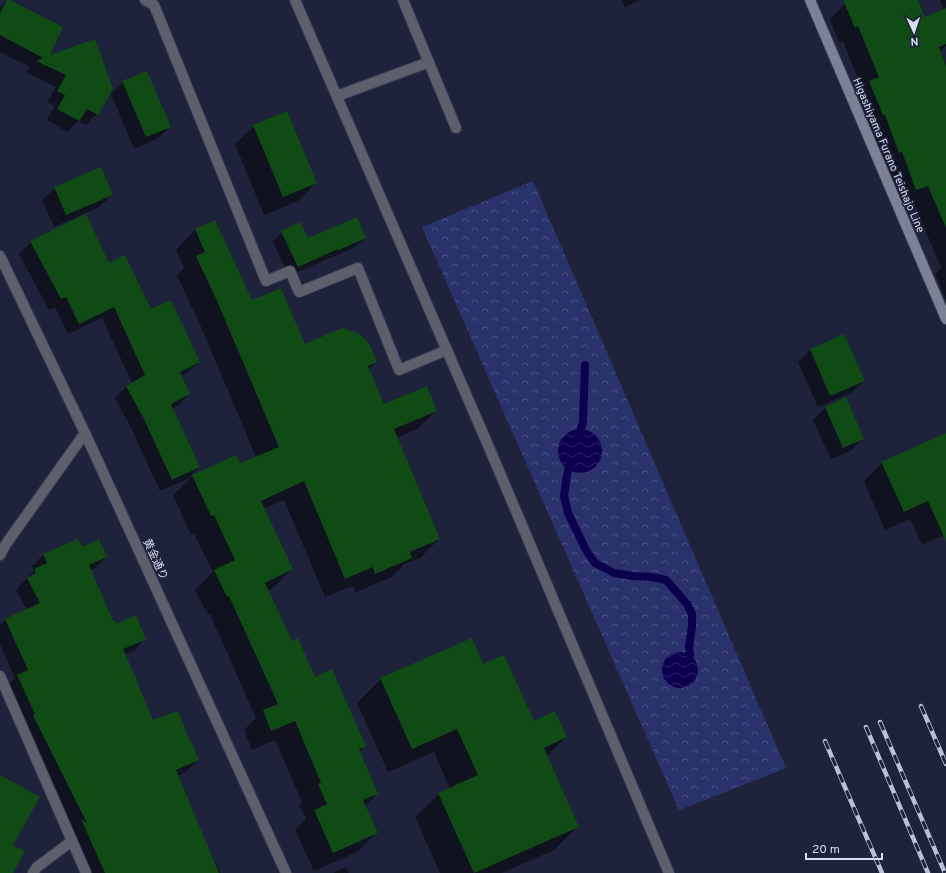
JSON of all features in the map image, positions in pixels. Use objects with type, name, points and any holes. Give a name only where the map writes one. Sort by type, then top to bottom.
[{"type":"main road","name":"Higashiyama Furano Teishajo Line","points":[[810,0],[946,319]]},
{"type":"street","points":[[145,0],[154,5],[266,281],[290,271],[298,292],[358,268],[399,370],[447,350]]},
{"type":"street","points":[[296,0],[447,350],[669,873]]},
{"type":"street","points":[[403,0],[456,128]]},
{"type":"street","points":[[337,96],[429,62]]},
{"type":"street","name":"黄金通り","points":[[0,256],[85,433],[286,873]]},
{"type":"street","points":[[0,555],[3,542],[85,433]]},
{"type":"street","points":[[0,676],[86,873]]},
{"type":"street","points":[[33,873],[37,867],[72,841]]},
{"type":"green space","points":[[533,181],[786,768],[679,810],[422,227]]},
{"type":"water","points":[[576,429],[584,429],[596,435],[602,447],[602,455],[596,467],[584,473],[576,473],[564,467],[558,455],[558,447],[564,435]]},
{"type":"water","points":[[680,652],[690,655],[695,660],[698,670],[695,680],[690,685],[680,688],[670,685],[665,680],[662,670],[665,660],[670,655]]},
{"type":"building","points":[[7,0],[10,0],[63,27],[50,55],[95,39],[113,89],[98,115],[87,109],[79,121],[57,109],[65,95],[57,91],[66,75],[36,61],[43,58],[0,35],[0,13]]},
{"type":"building","points":[[843,0],[918,0],[925,17],[946,8],[946,44],[939,47],[946,66],[946,228],[928,186],[916,190],[902,152],[899,153],[885,115],[883,115],[869,81],[879,77],[858,26],[855,28]]},
{"type":"building","points":[[147,71],[171,127],[146,137],[122,81]]},
{"type":"building","points":[[287,111],[317,183],[283,197],[253,125]]},
{"type":"building","points":[[101,167],[113,195],[66,215],[54,187]]},
{"type":"building","points":[[86,214],[109,263],[125,255],[151,309],[171,300],[200,362],[180,372],[190,394],[171,404],[200,467],[172,480],[144,419],[126,386],[145,375],[114,307],[79,324],[66,297],[61,299],[30,241]]},
{"type":"building","points":[[357,217],[366,238],[298,267],[281,231],[300,222],[308,238]]},
{"type":"building","points":[[215,220],[252,300],[281,288],[305,344],[342,328],[358,333],[369,343],[377,362],[368,366],[384,404],[427,386],[437,411],[394,429],[440,539],[410,552],[412,558],[375,574],[373,567],[345,579],[304,481],[261,501],[293,569],[265,583],[292,641],[298,638],[315,677],[332,669],[366,746],[359,749],[378,794],[363,800],[378,833],[333,853],[314,810],[327,804],[318,784],[321,783],[295,721],[271,731],[263,710],[278,704],[229,596],[227,597],[214,570],[235,560],[214,515],[211,516],[192,475],[236,455],[240,463],[279,447],[217,301],[196,256],[205,252],[195,229]]},
{"type":"building","points":[[844,334],[865,381],[830,396],[810,349]]},
{"type":"building","points":[[846,397],[864,439],[843,448],[825,407]]},
{"type":"building","points":[[946,433],[946,541],[928,501],[904,512],[881,462]]},
{"type":"building","points":[[78,539],[82,547],[99,539],[107,557],[89,565],[113,621],[115,620],[116,624],[136,615],[146,640],[123,649],[153,720],[178,711],[190,742],[191,741],[199,760],[176,770],[219,873],[105,873],[81,819],[87,823],[33,715],[35,714],[17,675],[28,670],[5,619],[40,603],[27,578],[36,573],[34,569],[47,563],[43,554]]},
{"type":"building","points":[[472,638],[483,664],[504,655],[534,721],[555,711],[567,737],[544,748],[579,827],[474,873],[438,793],[478,775],[457,729],[412,749],[380,678]]},
{"type":"building","points":[[0,775],[40,797],[13,845],[25,851],[13,873],[0,873]]},
{"type":"waterway","points":[[578,438],[583,422],[585,365]]},
{"type":"waterway","points":[[571,461],[567,474],[564,496],[568,513],[586,550],[595,563],[614,573],[666,580],[687,604],[692,614],[689,647],[690,655]]},
{"type":"railway","points":[[921,706],[946,764]]},
{"type":"railway","points":[[880,722],[945,873]]},
{"type":"railway","points":[[866,727],[928,873]]},
{"type":"railway","points":[[825,741],[882,873]]}]
